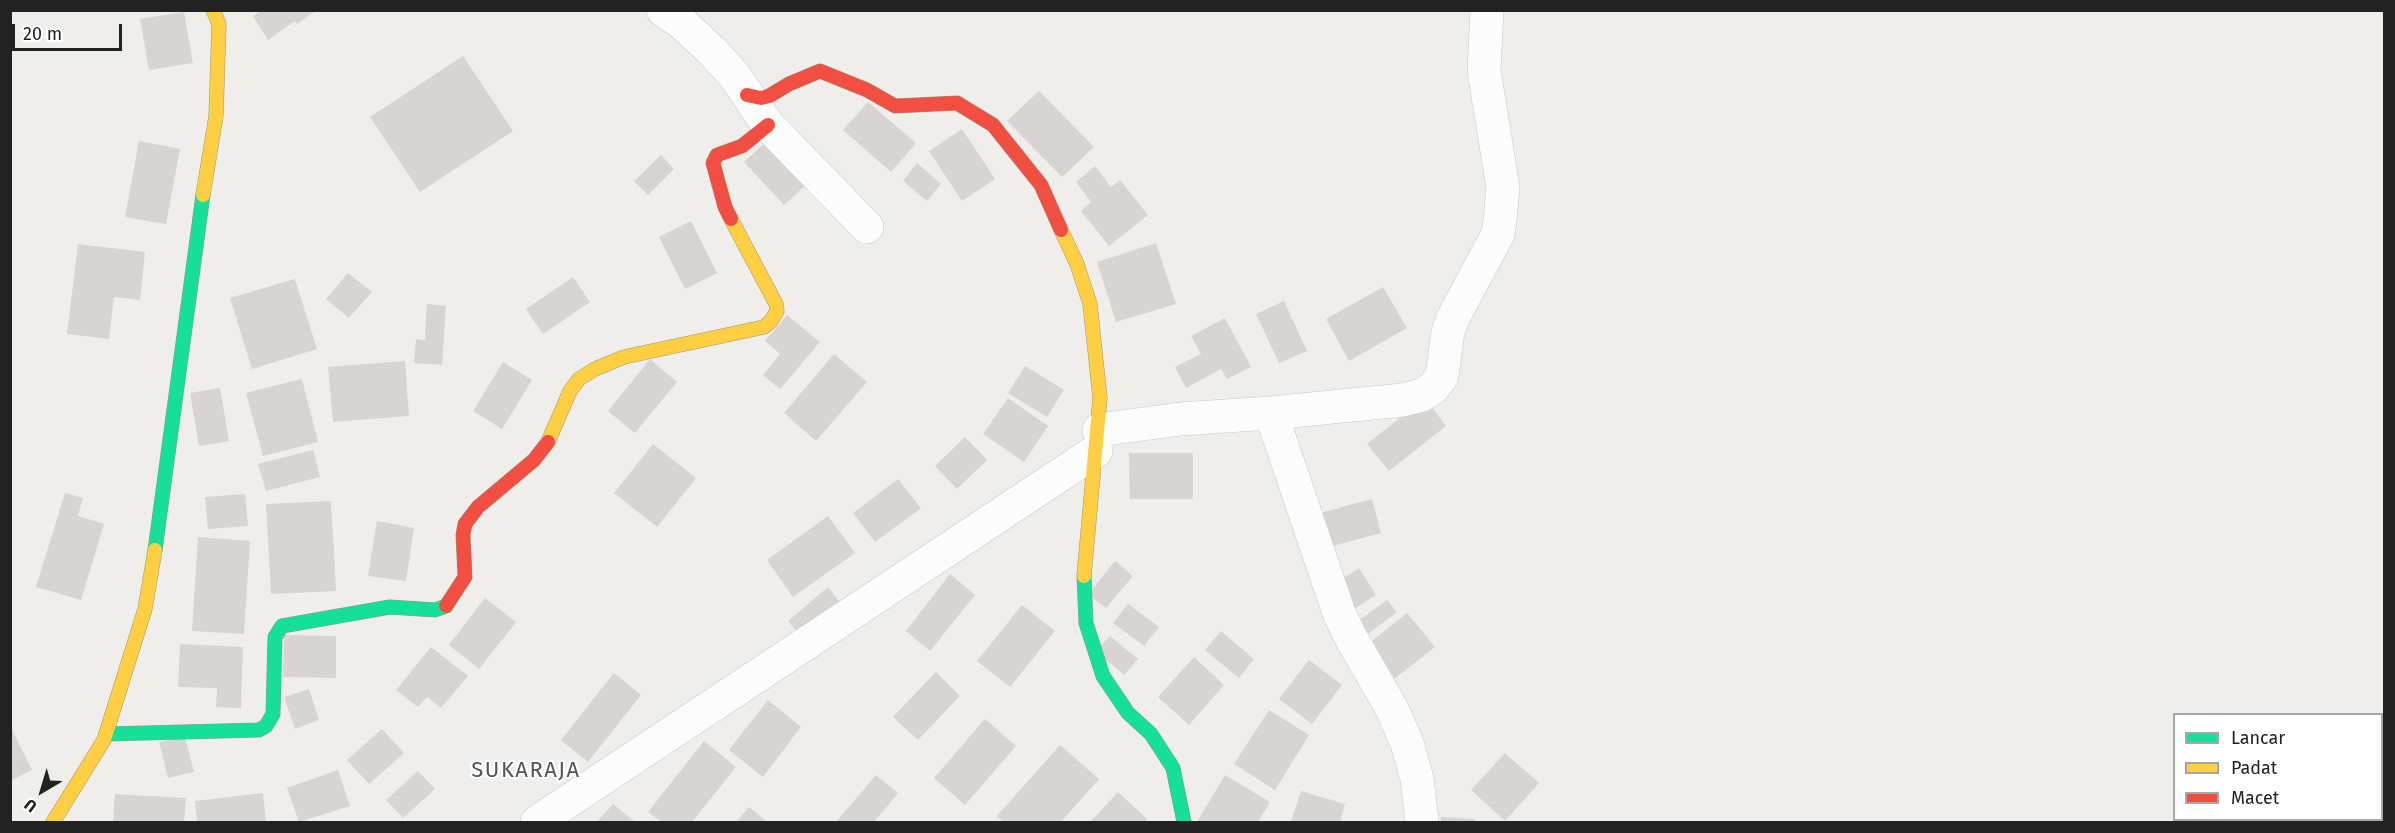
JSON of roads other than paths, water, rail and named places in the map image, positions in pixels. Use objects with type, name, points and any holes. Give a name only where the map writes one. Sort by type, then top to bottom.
[{"type":"street","points":[[53,822],[106,734],[145,609],[163,502],[200,213],[216,116],[219,24],[213,10]]},
{"type":"street","points":[[663,10],[683,24],[712,51],[734,75],[768,125],[867,227]]},
{"type":"street","points":[[537,822],[1097,440],[1180,419],[1403,400],[1422,395],[1433,388],[1442,376],[1448,332],[1453,318],[1498,234],[1500,220],[1503,187],[1484,71],[1487,10]]},
{"type":"street","points":[[747,95],[761,98],[769,96],[789,84],[820,71],[867,90],[896,105],[957,104],[993,125],[1041,186],[1077,264],[1090,304],[1100,398],[1084,570],[1086,623],[1103,676],[1128,713],[1151,734],[1173,768],[1184,822]]},
{"type":"street","points":[[106,734],[259,730],[266,726],[273,714],[277,631],[282,626],[375,609],[390,607],[435,610],[447,606],[465,577],[463,535],[465,524],[478,507],[534,460],[549,441],[570,391],[579,379],[595,369],[624,357],[764,327],[771,321],[777,311],[776,304],[724,207],[713,163],[717,155],[742,146],[768,125]]},
{"type":"street","points":[[1271,413],[1339,613],[1392,709],[1407,743],[1417,779],[1422,822]]},
{"type":"district","name":"SUKARAJA","points":[[526,771]]}]
